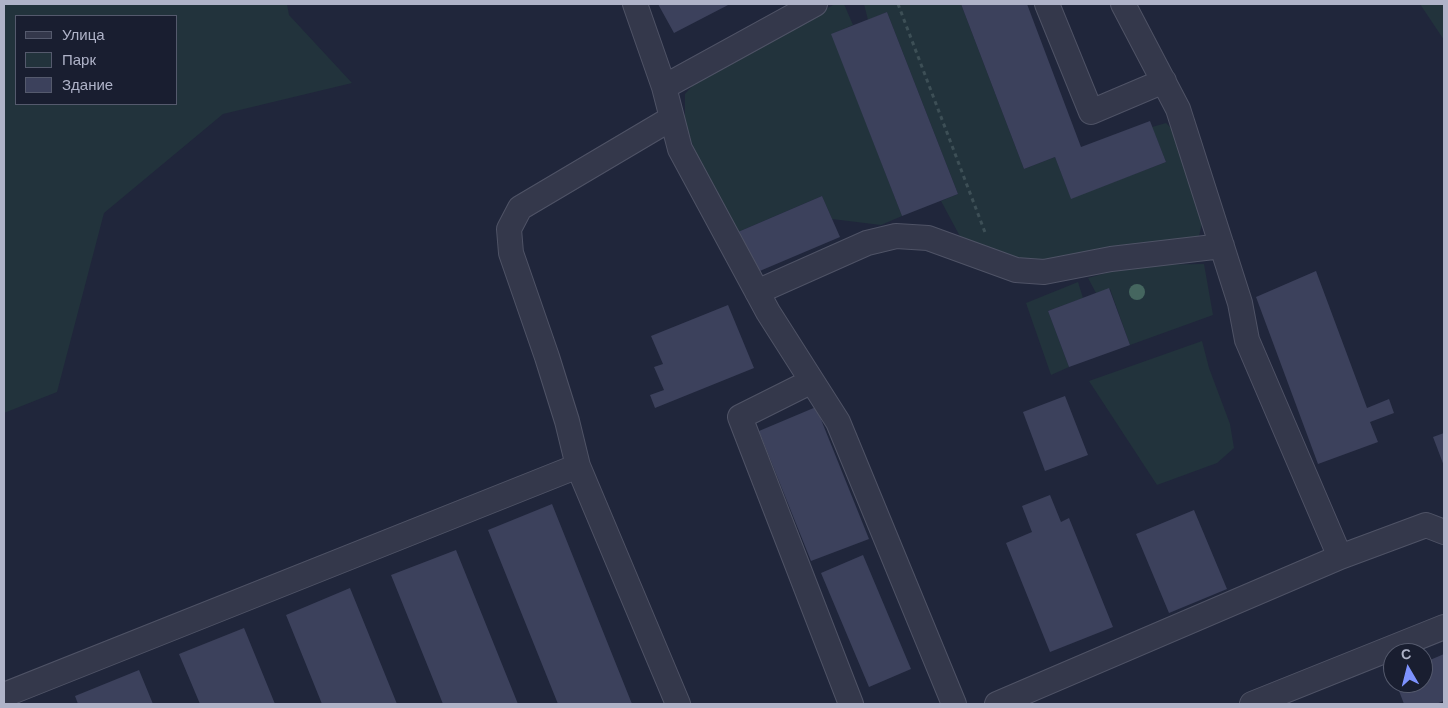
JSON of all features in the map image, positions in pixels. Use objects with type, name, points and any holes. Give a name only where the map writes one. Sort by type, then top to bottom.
[{"type":"lane","points":[[635,4],[664,87],[680,149],[768,312],[838,422],[954,704]]},
{"type":"lane","points":[[664,87],[815,4]]},
{"type":"lane","points":[[1047,4],[1091,112],[1164,81]]},
{"type":"lane","points":[[1123,4],[1178,109],[1240,303],[1247,340],[1340,557]]},
{"type":"lane","points":[[672,118],[520,208],[508,229],[511,253],[556,384],[578,466],[678,704]]},
{"type":"lane","points":[[757,292],[868,243],[896,236],[928,238],[1016,270],[1044,272],[1111,259],[1222,246]]},
{"type":"lane","points":[[812,381],[740,417],[851,704]]},
{"type":"lane","points":[[4,695],[578,466]]},
{"type":"lane","points":[[997,704],[1340,557],[1426,526],[1444,532]]},
{"type":"lane","points":[[1252,704],[1444,627]]},
{"type":"path","points":[[898,4],[996,262]]},
{"type":"green space","points":[[4,4],[287,4],[289,15],[352,83],[223,114],[104,213],[57,392],[4,413]]},
{"type":"green space","points":[[835,4],[844,4],[853,25],[832,34],[902,216],[881,225],[832,219],[822,196],[738,232],[697,159],[685,121],[685,94],[700,77]]},
{"type":"green space","points":[[864,4],[961,4],[1024,169],[1055,157],[1071,198],[1166,162],[1152,127],[1166,123],[1175,132],[1204,216],[1199,236],[1034,262],[963,242],[941,201],[958,194],[887,12],[868,20]]},
{"type":"green space","points":[[1420,4],[1444,4],[1444,40]]},
{"type":"green space","points":[[1204,264],[1213,315],[1130,345],[1110,289],[1096,293],[1088,278],[1135,265]]},
{"type":"green space","points":[[1078,282],[1083,298],[1048,311],[1069,367],[1051,375],[1026,303]]},
{"type":"green space","points":[[1202,341],[1209,368],[1230,424],[1234,448],[1217,463],[1157,485],[1089,381]]},
{"type":"building","points":[[658,4],[730,4],[674,33]]},
{"type":"building","points":[[961,4],[1027,4],[1081,147],[1150,121],[1166,162],[1071,199],[1055,157],[1024,169]]},
{"type":"building","points":[[887,12],[958,194],[902,216],[831,34]]},
{"type":"building","points":[[822,196],[840,237],[755,273],[738,232]]},
{"type":"building","points":[[1316,271],[1367,408],[1389,399],[1394,413],[1370,422],[1378,442],[1318,464],[1256,297]]},
{"type":"building","points":[[1109,288],[1130,345],[1069,367],[1048,311]]},
{"type":"building","points":[[728,305],[754,368],[655,408],[650,395],[664,390],[654,367],[663,364],[651,336]]},
{"type":"building","points":[[1065,396],[1088,455],[1045,471],[1023,412]]},
{"type":"building","points":[[816,407],[869,539],[811,561],[759,431]]},
{"type":"building","points":[[1444,433],[1444,466],[1433,437]]},
{"type":"building","points":[[1050,495],[1061,522],[1069,518],[1113,627],[1050,652],[1006,543],[1032,532],[1022,506]]},
{"type":"building","points":[[552,504],[632,704],[558,704],[488,530]]},
{"type":"building","points":[[1194,510],[1227,589],[1169,613],[1136,534]]},
{"type":"building","points":[[456,550],[518,704],[443,704],[391,575]]},
{"type":"building","points":[[863,555],[911,669],[869,687],[821,573]]},
{"type":"building","points":[[350,588],[397,704],[322,704],[286,615]]},
{"type":"building","points":[[244,628],[275,704],[200,704],[179,654]]},
{"type":"building","points":[[1444,654],[1444,701],[1436,704],[1404,704],[1400,693],[1433,693],[1433,659]]},
{"type":"building","points":[[139,670],[153,704],[78,704],[75,696]]}]
